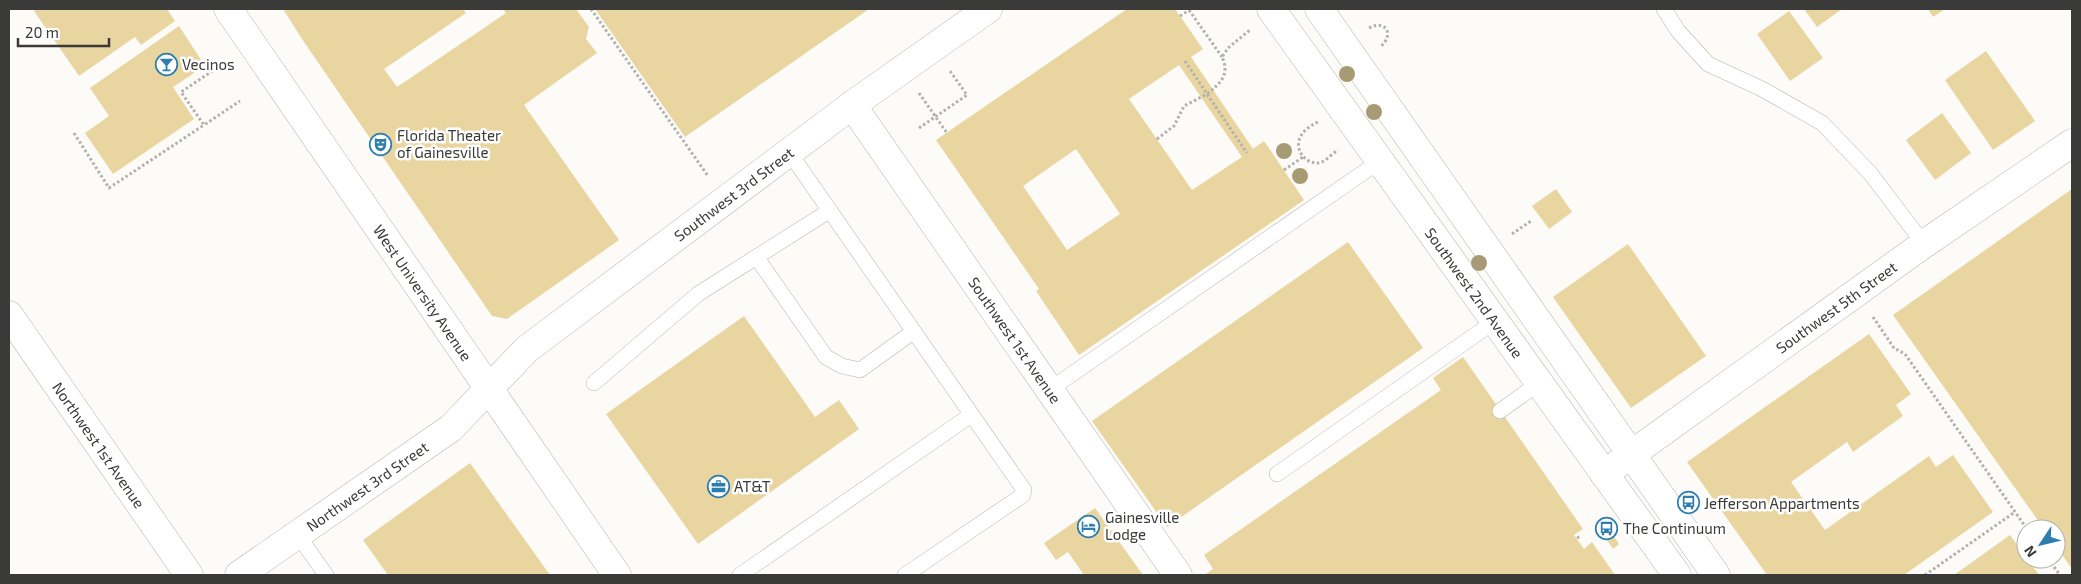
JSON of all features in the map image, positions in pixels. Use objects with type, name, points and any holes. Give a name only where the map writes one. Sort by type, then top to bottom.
[{"type":"street","name":"West University Avenue","points":[[228,9],[617,575]]},
{"type":"street","name":"Southwest 3rd Street","points":[[488,388],[527,349],[852,105],[988,9]]},
{"type":"street","name":"Southwest 2nd Avenue","points":[[1271,9],[1677,575]]},
{"type":"street","points":[[1319,9],[1716,575]]},
{"type":"street","name":"Southwest 1st Avenue","points":[[852,105],[1178,575]]},
{"type":"street","name":"Southwest 5th Street","points":[[1604,474],[1924,244],[2072,143]]},
{"type":"street","points":[[1408,200],[1438,179]]},
{"type":"street","name":"Northwest 1st Avenue","points":[[9,315],[189,575]]},
{"type":"street","name":"Northwest 3rd Street","points":[[252,571],[298,535],[451,428],[488,388]]},
{"type":"lane","points":[[1667,10],[1678,31],[1708,64],[1762,88],[1822,123],[1870,173],[1924,244]]},
{"type":"lane","points":[[789,152],[1024,490],[1024,493],[905,575]]},
{"type":"lane","points":[[1050,390],[1380,161]]},
{"type":"lane","points":[[594,383],[698,294],[829,211]]},
{"type":"lane","points":[[757,258],[826,357],[842,366],[860,370],[914,332]]},
{"type":"lane","points":[[1277,474],[1494,321]]},
{"type":"lane","points":[[1500,411],[1539,383]]},
{"type":"lane","points":[[740,575],[971,415]]},
{"type":"lane","points":[[298,535],[326,575]]},
{"type":"path","points":[[591,9],[710,180]]},
{"type":"path","points":[[1157,139],[1174,126],[1184,106],[1207,94],[1222,81],[1225,74],[1226,67],[1222,57],[1190,9],[1180,16]]},
{"type":"path","points":[[1366,30],[1377,24],[1382,25],[1388,33],[1383,45],[1374,51]]},
{"type":"path","points":[[1222,57],[1228,48],[1253,28]]},
{"type":"path","points":[[1185,61],[1248,153]]},
{"type":"path","points":[[204,125],[181,92],[217,68]]},
{"type":"path","points":[[919,128],[967,95],[950,70]]},
{"type":"path","points":[[918,92],[947,132]]},
{"type":"path","points":[[74,133],[109,188],[240,101]]},
{"type":"path","points":[[1318,122],[1308,126],[1299,135],[1298,147],[1303,157],[1317,163],[1322,162],[1338,149]]},
{"type":"path","points":[[1284,170],[1303,157]]},
{"type":"path","points":[[1505,239],[1531,221]]},
{"type":"path","points":[[1871,315],[1894,348],[1905,354],[2020,519]]},
{"type":"path","points":[[1924,575],[2015,512]]},
{"type":"path","points":[[1577,538],[1581,536]]},
{"type":"building","points":[[37,9],[167,9],[175,21],[141,45],[135,37],[79,76],[34,11]]},
{"type":"building","points":[[283,9],[463,9],[466,13],[384,69],[397,87],[506,13],[503,9],[576,9],[589,27],[586,39],[597,53],[524,105],[619,240],[507,319],[492,316]]},
{"type":"building","points":[[595,9],[869,9],[685,137]]},
{"type":"building","points":[[1127,9],[1175,9],[1203,49],[1191,57],[1253,149],[1264,141],[1304,200],[1079,355],[1036,291],[1039,289],[936,140]],"holes":[[[1179,65],[1242,157],[1192,190],[1129,99]],[[1076,149],[1120,214],[1067,250],[1023,186]]]},
{"type":"building","points":[[1804,9],[1842,9],[1817,27]]},
{"type":"building","points":[[1928,9],[1945,9],[1933,17]]},
{"type":"building","points":[[1789,11],[1823,58],[1790,81],[1757,34]]},
{"type":"building","points":[[179,26],[205,66],[173,87],[194,119],[113,174],[85,133],[109,116],[90,88]]},
{"type":"building","points":[[1986,51],[2035,121],[1993,150],[1945,80]]},
{"type":"building","points":[[1942,113],[1971,153],[1935,180],[1906,140]]},
{"type":"building","points":[[1556,189],[1572,212],[1549,229],[1532,206]]},
{"type":"building","points":[[2072,189],[2072,569],[2066,560],[2066,519],[2037,519],[1893,315]]},
{"type":"building","points":[[1348,242],[1423,348],[1167,527],[1092,421]]},
{"type":"building","points":[[1628,244],[1706,356],[1631,408],[1553,297]]},
{"type":"building","name":"AT&T","points":[[744,316],[815,417],[839,400],[859,429],[698,544],[606,414]]},
{"type":"building","points":[[1869,334],[1911,394],[1896,405],[1903,416],[1853,452],[1847,442],[1791,482],[1825,530],[1929,456],[1936,467],[1953,455],[1993,512],[1904,575],[1767,575],[1687,462]]},
{"type":"building","points":[[1463,357],[1583,529],[1574,535],[1584,549],[1592,542],[1615,575],[1204,575],[1213,569],[1204,555],[1441,390],[1433,378]]},
{"type":"building","points":[[470,463],[550,575],[388,575],[363,540]]},
{"type":"building","name":"Gainesville Lodge","points":[[1095,508],[1143,575],[1084,575],[1068,552],[1056,560],[1044,543]]},
{"type":"building","points":[[1611,532],[1619,544],[1613,549],[1605,537]]},
{"type":"building","points":[[2010,535],[2016,543],[2016,569],[2035,569],[2039,575],[1954,575]]},
{"type":"place","name":"Vecinos","points":[[166,64]]},
{"type":"place","name":"Florida Theater of Gainesville","points":[[381,144]]},
{"type":"place","name":"AT&T","points":[[718,486]]},
{"type":"place","name":"Jefferson Appartments","points":[[1688,503]]},
{"type":"place","name":"Gainesville Lodge","points":[[1089,526]]},
{"type":"place","name":"The Continuum","points":[[1607,528]]}]
